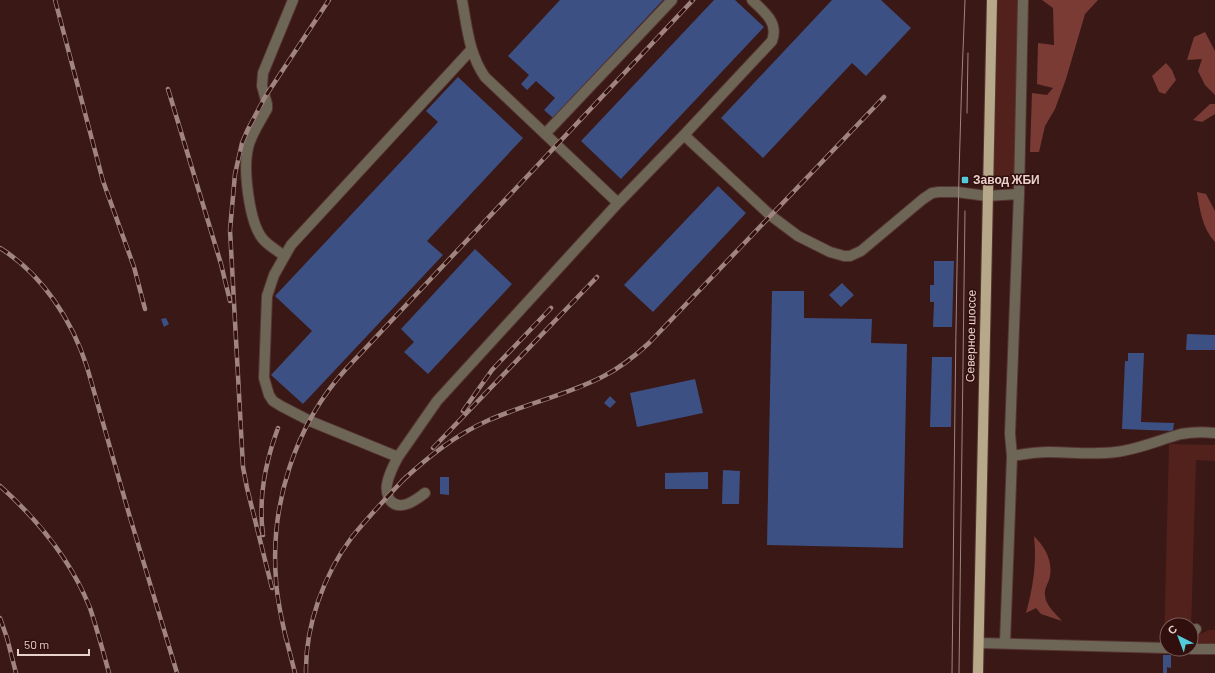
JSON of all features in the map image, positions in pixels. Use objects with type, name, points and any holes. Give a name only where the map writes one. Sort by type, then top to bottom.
[{"type":"main road","name":"Северное шоссе","points":[[978,673],[992,0]]},
{"type":"lane","points":[[284,256],[266,242],[259,232],[249,196],[246,176],[246,162],[248,148],[252,137],[267,109],[262,86],[263,73],[294,0]]},
{"type":"lane","points":[[462,0],[471,50],[475,61],[485,77],[618,203]]},
{"type":"lane","points":[[545,134],[672,0]]},
{"type":"lane","points":[[425,493],[408,504],[397,505],[391,501],[386,490],[391,471],[398,457],[437,401],[618,203],[772,41],[775,30],[773,23],[769,16],[752,0]]},
{"type":"lane","points":[[1005,643],[1012,456],[1010,434],[1019,194],[1023,0]]},
{"type":"lane","points":[[398,457],[310,421],[277,404],[270,395],[264,378],[266,307],[270,286],[284,256],[301,234],[471,50]]},
{"type":"lane","points":[[684,135],[770,215],[810,242],[830,252],[844,256],[850,256],[861,251],[932,193],[956,192],[987,196],[1019,194]]},
{"type":"lane","points":[[1012,456],[1050,452],[1116,452],[1142,447],[1182,434],[1215,432]]},
{"type":"lane","points":[[979,643],[1159,648]]},
{"type":"lane","points":[[1199,649],[1215,649]]},
{"type":"shaded area","points":[[998,0],[1018,0],[1017,167],[1014,177],[1008,182],[1003,181],[994,173]]},
{"type":"shaded area","points":[[1042,0],[1098,0],[1085,14],[1066,79],[1055,109],[1045,126],[1039,152],[1030,152],[1032,93],[1047,95],[1053,88],[1037,84],[1038,43],[1054,45],[1053,8]]},
{"type":"shaded area","points":[[1205,32],[1215,51],[1215,95],[1205,85],[1198,71],[1202,59],[1187,60],[1194,37]]},
{"type":"shaded area","points":[[1166,63],[1172,70],[1176,80],[1165,94],[1159,92],[1152,76]]},
{"type":"shaded area","points":[[1210,104],[1215,104],[1215,114],[1202,122],[1193,120]]},
{"type":"shaded area","points":[[1197,192],[1206,194],[1215,211],[1215,242],[1204,225]]},
{"type":"shaded area","points":[[1169,444],[1215,445],[1215,461],[1196,460],[1191,617],[1165,617]]},
{"type":"shaded area","points":[[1034,536],[1042,546],[1050,562],[1050,574],[1045,591],[1045,599],[1051,609],[1062,621],[1041,614],[1036,608],[1026,613],[1034,575]]},
{"type":"shaded area","points":[[1209,630],[1215,630],[1215,644],[1199,644],[1199,635]]},
{"type":"building","points":[[560,0],[663,0],[553,118],[544,110],[555,98],[536,81],[527,90],[521,84],[529,75],[508,56]]},
{"type":"building","points":[[714,0],[735,0],[764,27],[621,179],[581,141]]},
{"type":"building","points":[[832,0],[881,0],[911,28],[866,76],[852,63],[763,158],[721,118]]},
{"type":"building","points":[[458,77],[523,138],[427,241],[443,255],[303,404],[271,375],[312,331],[275,296],[438,122],[426,111]]},
{"type":"building","points":[[718,186],[746,213],[653,312],[624,285]]},
{"type":"building","points":[[475,249],[512,284],[428,374],[404,352],[414,342],[401,329]]},
{"type":"building","points":[[934,261],[954,261],[952,327],[933,327],[934,302],[930,302],[930,285],[934,285]]},
{"type":"building","points":[[842,283],[854,295],[841,307],[829,295]]},
{"type":"building","points":[[772,291],[804,291],[804,318],[872,319],[871,343],[907,344],[903,548],[767,545]]},
{"type":"building","points":[[166,318],[169,324],[164,327],[161,319]]},
{"type":"building","points":[[1187,334],[1215,335],[1215,350],[1186,350]]},
{"type":"building","points":[[1128,353],[1144,353],[1141,422],[1174,423],[1173,431],[1122,429],[1125,361],[1128,361]]},
{"type":"building","points":[[932,357],[952,357],[951,427],[930,427]]},
{"type":"building","points":[[695,379],[703,413],[637,427],[630,393]]},
{"type":"building","points":[[610,396],[616,402],[610,408],[604,403]]},
{"type":"building","points":[[723,470],[740,471],[739,504],[722,504]]},
{"type":"building","points":[[708,472],[708,489],[665,489],[665,473]]},
{"type":"building","points":[[440,477],[449,477],[449,495],[440,494]]},
{"type":"building","points":[[1163,657],[1171,657],[1171,668],[1167,667],[1167,673],[1163,673]]},
{"type":"tram line","points":[[952,673],[957,252],[965,0]]},
{"type":"tram line","points":[[967,113],[968,53]]},
{"type":"tram line","points":[[959,673],[965,211]]},
{"type":"railway","points":[[55,0],[103,181],[134,267],[145,309]]},
{"type":"railway","points":[[272,588],[243,467],[230,230],[235,174],[242,143],[265,97],[329,0]]},
{"type":"railway","points":[[286,639],[277,587],[275,551],[277,523],[282,495],[300,440],[328,391],[346,369],[693,0]]},
{"type":"railway","points":[[168,89],[221,264],[230,301]]},
{"type":"railway","points":[[402,481],[442,447],[465,432],[503,414],[588,383],[609,373],[633,357],[649,343],[884,97]]},
{"type":"railway","points":[[0,248],[29,271],[42,285],[64,316],[81,349],[177,673]]},
{"type":"railway","points":[[433,448],[597,277]]},
{"type":"railway","points":[[463,411],[492,370],[551,308]]},
{"type":"railway","points":[[263,535],[261,508],[262,494],[269,454],[278,428]]},
{"type":"railway","points":[[306,673],[309,637],[313,619],[318,601],[333,567],[352,537],[406,477]]},
{"type":"railway","points":[[0,486],[40,527],[63,557],[73,573],[90,608],[109,673]]},
{"type":"railway","points":[[0,618],[16,673]]},
{"type":"railway","points":[[285,634],[295,673]]},
{"type":"place","name":"Завод ЖБИ","points":[[965,180]]}]
